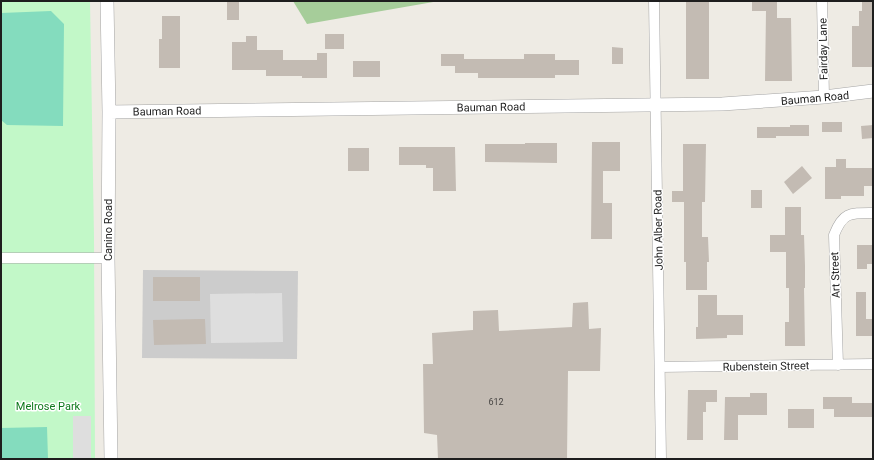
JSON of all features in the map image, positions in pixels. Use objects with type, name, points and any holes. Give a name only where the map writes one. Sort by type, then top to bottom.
[{"type":"street","name":"Canino Road","points":[[107,1],[109,112],[108,258],[111,459]]},
{"type":"street","name":"John Alber Road","points":[[654,1],[661,459]]},
{"type":"street","name":"Fairday Lane","points":[[822,1],[824,97]]},
{"type":"street","name":"Bauman Road","points":[[109,112],[722,104],[824,97],[873,91]]},
{"type":"street","name":"Art Street","points":[[838,365],[834,235],[838,224],[843,218],[850,214],[873,213]]},
{"type":"street","points":[[1,258],[108,258]]},
{"type":"street","name":"Rubenstein Street","points":[[660,367],[873,364]]},
{"type":"shaded area","points":[[143,270],[298,271],[297,359],[142,358]]},
{"type":"shaded area","points":[[282,293],[283,342],[211,343],[210,294]]},
{"type":"shaded area","points":[[73,416],[91,416],[91,459],[73,459]]},
{"type":"green space","name":"Melrose Park","points":[[1,1],[90,1],[94,237],[95,459],[1,459]]},
{"type":"green space","points":[[293,1],[439,1],[307,24]]},
{"type":"green space","points":[[51,11],[64,24],[63,126],[7,125],[1,120],[1,13]]},
{"type":"green space","points":[[47,427],[48,459],[1,459],[1,428]]},
{"type":"building","points":[[686,1],[709,1],[709,79],[686,79]]},
{"type":"building","points":[[752,1],[777,1],[777,18],[791,18],[792,81],[765,81],[766,11],[752,11]]},
{"type":"building","points":[[862,1],[873,1],[873,67],[852,67],[852,26],[859,26],[859,11],[862,11]]},
{"type":"building","points":[[227,2],[239,2],[239,20],[227,20]]},
{"type":"building","points":[[162,16],[180,16],[180,68],[159,68],[159,39],[162,39]]},
{"type":"building","points":[[325,34],[344,34],[344,49],[325,49]]},
{"type":"building","points":[[246,36],[257,36],[257,50],[283,50],[283,60],[317,60],[317,53],[327,53],[327,78],[266,76],[266,70],[232,70],[232,42],[246,42]]},
{"type":"building","points":[[612,47],[623,48],[623,64],[612,64]]},
{"type":"building","points":[[441,54],[464,54],[464,59],[524,59],[524,54],[555,54],[555,60],[579,60],[579,75],[555,75],[555,78],[478,78],[478,73],[455,73],[455,66],[441,66]]},
{"type":"building","points":[[353,61],[380,61],[380,77],[353,77]]},
{"type":"building","points":[[822,122],[842,122],[842,132],[822,132]]},
{"type":"building","points":[[790,125],[809,125],[809,136],[776,136],[776,138],[757,138],[757,127],[790,127]]},
{"type":"building","points":[[873,125],[873,138],[862,139],[861,126]]},
{"type":"building","points":[[592,142],[620,142],[620,171],[603,171],[603,203],[612,203],[612,239],[591,239]]},
{"type":"building","points":[[557,143],[557,163],[485,162],[485,144]]},
{"type":"building","points":[[683,144],[706,144],[705,202],[702,202],[702,237],[708,237],[709,262],[707,262],[707,290],[686,290],[686,262],[684,262],[684,202],[672,202],[672,191],[683,191]]},
{"type":"building","points":[[399,147],[455,147],[456,191],[433,191],[433,168],[426,168],[426,165],[399,165]]},
{"type":"building","points":[[348,148],[369,148],[369,171],[348,171]]},
{"type":"building","points":[[836,159],[846,159],[846,168],[873,168],[873,186],[864,186],[864,196],[841,196],[841,199],[825,199],[825,167],[836,167]]},
{"type":"building","points":[[802,166],[812,178],[793,194],[784,182]]},
{"type":"building","points":[[751,190],[762,190],[762,208],[751,208]]},
{"type":"building","points":[[785,207],[801,207],[801,235],[804,235],[805,266],[805,346],[785,346],[785,322],[789,322],[789,288],[786,288],[786,252],[770,252],[770,235],[785,235]]},
{"type":"building","points":[[857,245],[873,245],[873,264],[867,264],[867,269],[857,269]]},
{"type":"building","points":[[153,277],[200,277],[200,301],[153,301]]},
{"type":"building","points":[[856,292],[866,292],[866,319],[873,319],[873,336],[856,336]]},
{"type":"building","points":[[698,295],[717,295],[717,315],[743,315],[743,335],[727,335],[727,338],[696,339],[696,327],[698,327]]},
{"type":"building","points":[[588,302],[589,329],[601,328],[600,371],[568,371],[567,459],[438,459],[437,435],[424,433],[423,364],[433,364],[432,333],[473,330],[473,311],[498,310],[499,331],[572,327],[573,303]]},
{"type":"building","points":[[205,319],[206,344],[154,345],[153,320]]},
{"type":"building","points":[[688,390],[717,390],[717,402],[706,402],[706,412],[703,412],[703,440],[687,440]]},
{"type":"building","points":[[750,393],[767,393],[767,415],[738,415],[738,440],[724,440],[725,397],[750,397]]},
{"type":"building","points":[[823,397],[852,397],[852,403],[873,403],[873,417],[834,417],[834,409],[823,409]]},
{"type":"building","points":[[788,409],[814,409],[814,428],[788,428]]}]
